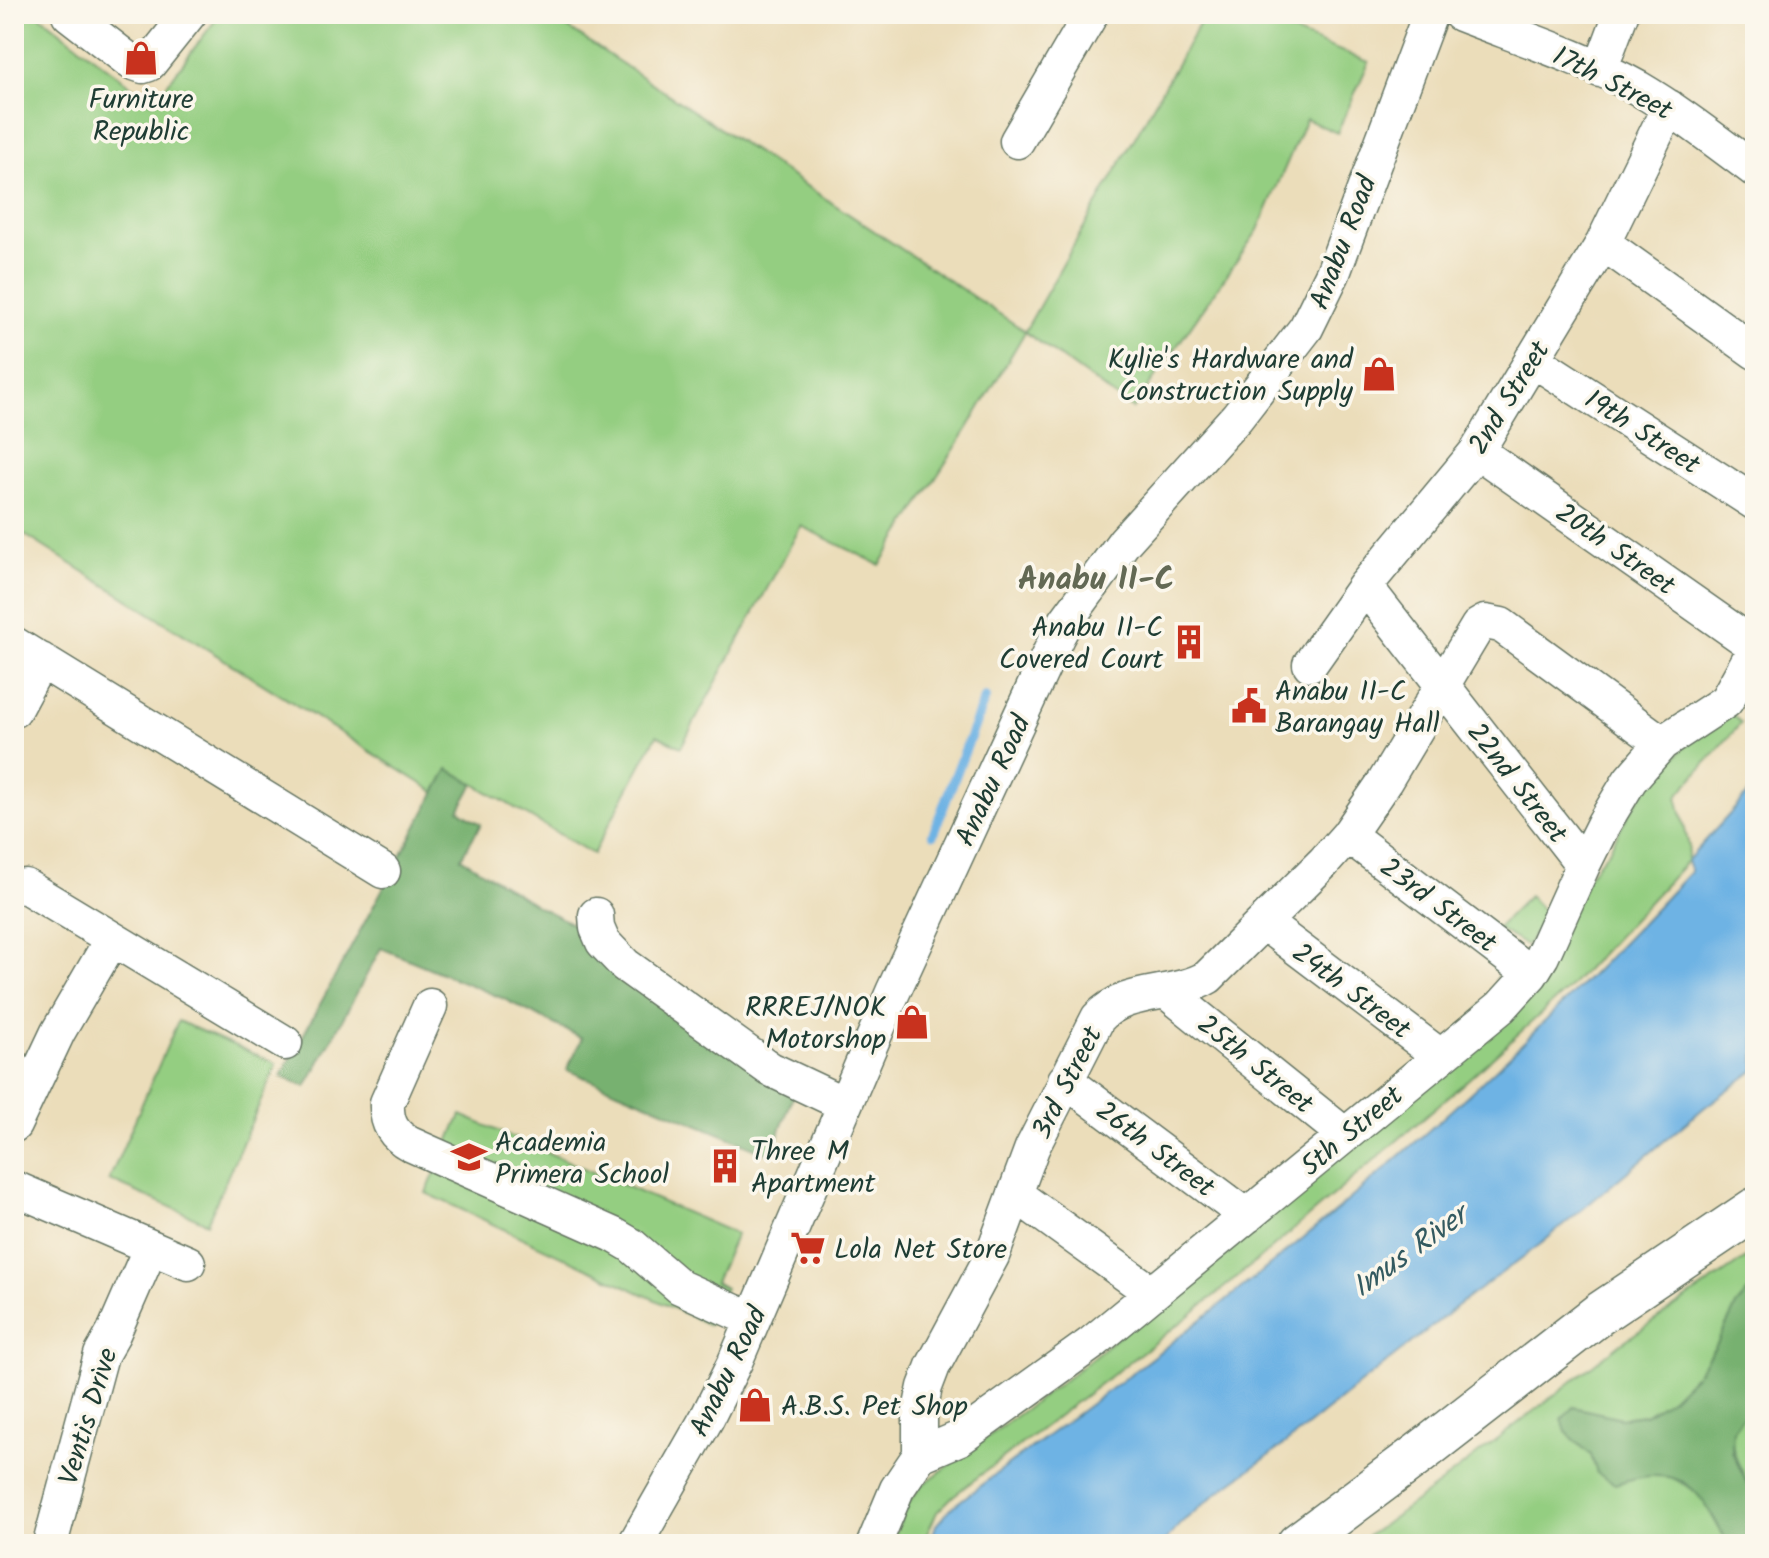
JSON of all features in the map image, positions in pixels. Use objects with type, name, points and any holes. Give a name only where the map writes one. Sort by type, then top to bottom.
[{"type":"main road","points":[[1298,1544],[1599,1314],[1755,1209]]},
{"type":"street","points":[[69,14],[131,62],[143,66],[149,64],[189,14]]},
{"type":"street","points":[[1017,141],[1091,14]]},
{"type":"street","name":"Anabu Road","points":[[635,1544],[707,1418],[753,1320],[893,992],[1066,621],[1124,542],[1254,396],[1306,328],[1319,305],[1430,14]]},
{"type":"street","name":"17th Street","points":[[1460,14],[1600,70],[1669,107],[1755,170]]},
{"type":"street","points":[[1600,70],[1621,14]]},
{"type":"street","name":"2nd Street","points":[[1310,664],[1365,586],[1477,451],[1603,243],[1669,107]]},
{"type":"street","points":[[1603,243],[1755,352]]},
{"type":"street","name":"19th Street","points":[[1532,359],[1755,503]]},
{"type":"street","name":"20th Street","points":[[1477,451],[1755,648]]},
{"type":"street","name":"22nd Street","points":[[1365,586],[1583,865]]},
{"type":"street","name":"3rd Street","points":[[920,1455],[920,1411],[933,1366],[992,1256],[1032,1148],[1098,1018],[1106,1009],[1126,999],[1188,988],[1208,977],[1264,923],[1348,835],[1385,781],[1473,632],[1485,622],[1501,625],[1662,743]]},
{"type":"street","name":"5th Street","points":[[920,1455],[960,1438],[1092,1343],[1501,1007],[1531,974],[1604,823],[1630,780],[1662,743],[1726,701],[1755,648]]},
{"type":"street","points":[[14,710],[28,652],[383,871]]},
{"type":"street","name":"23rd Street","points":[[1348,835],[1531,974]]},
{"type":"street","points":[[25,886],[285,1043]]},
{"type":"street","points":[[596,915],[603,942],[625,965],[770,1069],[844,1104]]},
{"type":"street","name":"24th Street","points":[[1264,923],[1440,1056]]},
{"type":"street","points":[[14,1125],[43,1061],[112,939]]},
{"type":"street","name":"25th Street","points":[[1167,992],[1345,1135]]},
{"type":"street","points":[[430,1006],[387,1103],[386,1113],[394,1132],[410,1144],[614,1235],[631,1245],[680,1287],[753,1320]]},
{"type":"street","name":"26th Street","points":[[1065,1080],[1247,1216]]},
{"type":"street","points":[[14,1188],[188,1263]]},
{"type":"street","points":[[1015,1194],[1152,1293]]},
{"type":"street","name":"Ventis Drive","points":[[50,1544],[101,1355],[151,1247]]},
{"type":"street","points":[[874,1544],[897,1489],[920,1455]]},
{"type":"green space","points":[[14,14],[38,14],[153,103],[220,14],[547,14],[1025,331],[1205,14],[1246,14],[1369,62],[1337,133],[1306,119],[1258,230],[1133,409],[1025,332],[880,565],[801,526],[681,747],[657,735],[593,854],[449,769],[435,792],[14,528]]},
{"type":"green space","points":[[1725,707],[1741,723],[1677,796],[1689,846],[1687,861],[1567,990],[1259,1259],[953,1496],[937,1512],[922,1544],[891,1544],[907,1505],[921,1486],[1066,1379],[1399,1106],[1608,852],[1651,781]]},
{"type":"green space","points":[[448,769],[474,784],[459,810],[481,824],[461,858],[537,906],[579,927],[593,948],[794,1094],[771,1155],[567,1070],[582,1038],[502,998],[381,948],[306,1087],[281,1076]]},
{"type":"green space","points":[[1529,896],[1545,913],[1529,943],[1524,945],[1497,928]]},
{"type":"green space","points":[[178,1021],[277,1064],[207,1223],[109,1180]]},
{"type":"green space","points":[[461,1115],[736,1234],[715,1282],[725,1288],[709,1325],[426,1193]]},
{"type":"green space","points":[[1755,1252],[1755,1284],[1736,1306],[1716,1346],[1697,1373],[1672,1398],[1645,1415],[1621,1418],[1573,1407],[1566,1432],[1591,1455],[1597,1473],[1671,1477],[1699,1493],[1728,1544],[1357,1544],[1620,1344]]},
{"type":"green space","points":[[1755,1284],[1755,1400],[1733,1430],[1732,1452],[1755,1500],[1755,1544],[1728,1544],[1708,1508],[1686,1484],[1657,1476],[1615,1484],[1597,1473],[1591,1455],[1566,1432],[1562,1419],[1573,1407],[1621,1418],[1645,1415],[1672,1398],[1697,1373],[1716,1346],[1736,1306]]},
{"type":"green space","points":[[1755,1400],[1755,1500],[1737,1460],[1732,1438],[1742,1414]]},
{"type":"water","name":"Imus River","points":[[1755,786],[1755,1070],[1705,1107],[1542,1243],[1461,1303],[1285,1444],[1220,1491],[1181,1523],[1163,1544],[930,1544],[936,1525],[951,1508],[1238,1291],[1348,1200],[1491,1074],[1691,871],[1687,861]]},
{"type":"waterway","points":[[933,834],[985,698]]},
{"type":"place","name":"Furniture Republic","points":[[141,58]]},
{"type":"place","name":"Kylie's Hardware and Construction Supply","points":[[1379,374]]},
{"type":"place","name":"Anabu II-C Covered Court","points":[[1189,642]]},
{"type":"place","name":"Anabu II-C Barangay Hall","points":[[1249,706]]},
{"type":"place","name":"RRREJ/NOK Motorshop","points":[[912,1022]]},
{"type":"place","name":"Academia Primera School","points":[[469,1157]]},
{"type":"place","name":"Three M Apartment","points":[[725,1166]]},
{"type":"place","name":"Lola Net Store","points":[[808,1248]]},
{"type":"place","name":"A.B.S. Pet Shop","points":[[755,1405]]},
{"type":"district","name":"Anabu II-C","points":[[1096,578]]}]
